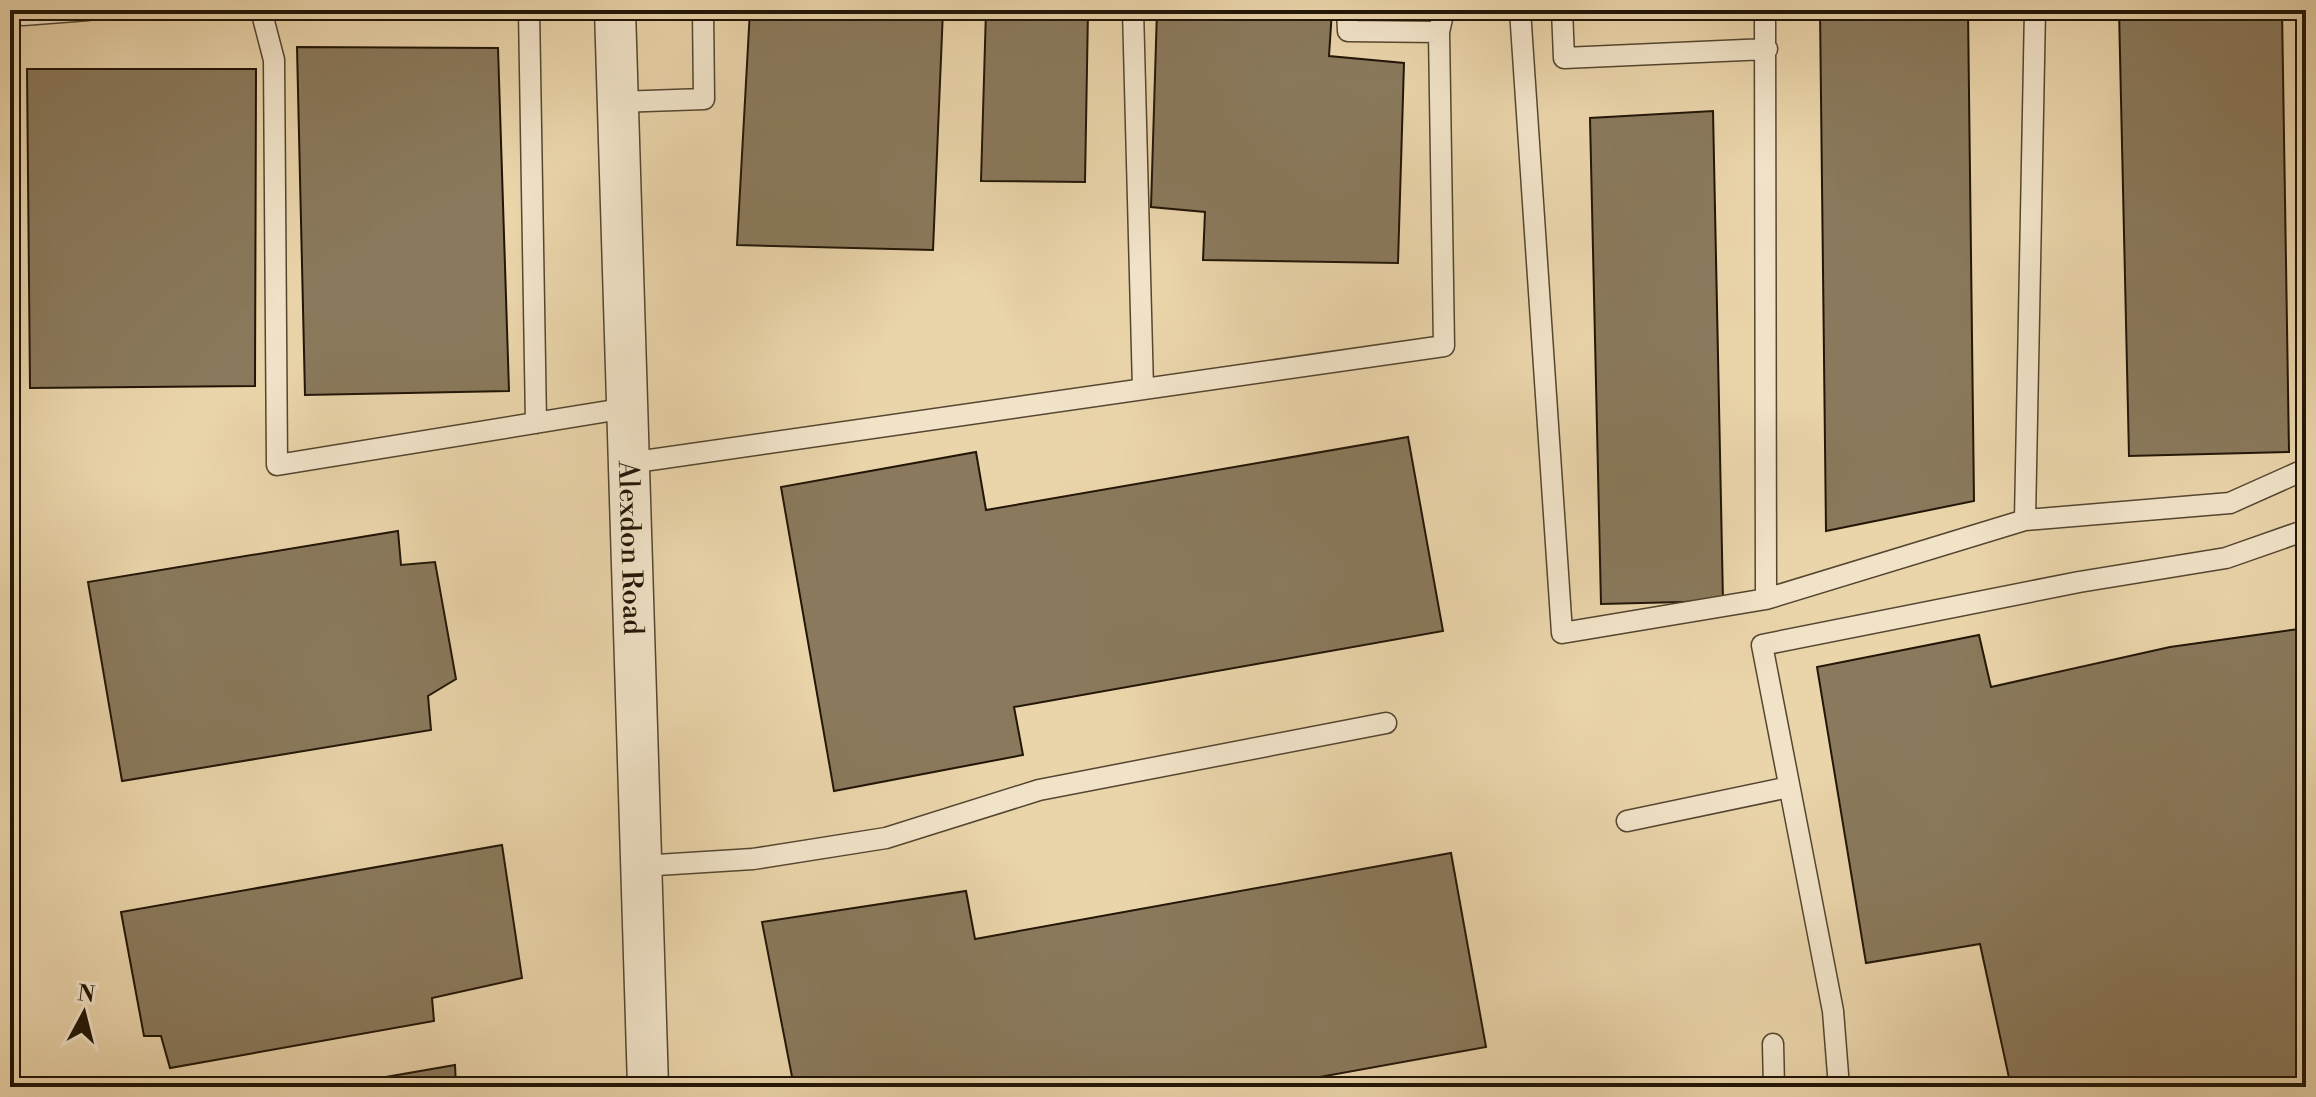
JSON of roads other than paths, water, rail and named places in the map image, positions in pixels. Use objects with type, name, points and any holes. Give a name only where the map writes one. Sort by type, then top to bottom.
[{"type":"street","name":"Alexdon Road","points":[[615,10],[648,1087]]},
{"type":"lane","points":[[23,15],[88,10]]},
{"type":"lane","points":[[261,10],[274,60],[277,465],[627,408]]},
{"type":"lane","points":[[529,10],[536,423]]},
{"type":"lane","points":[[618,102],[704,99],[703,10]]},
{"type":"lane","points":[[1133,10],[1143,389]]},
{"type":"lane","points":[[1347,10],[1348,31],[1439,32]]},
{"type":"lane","points":[[629,463],[1444,346],[1439,32],[1444,10]]},
{"type":"lane","points":[[1520,10],[1562,633],[1766,599],[2025,520],[2230,503],[2306,469]]},
{"type":"lane","points":[[1562,10],[1564,58],[1767,49]]},
{"type":"lane","points":[[1765,10],[1766,599]]},
{"type":"lane","points":[[2025,520],[2035,10]]},
{"type":"lane","points":[[1839,1087],[1833,1011],[1762,645],[2079,582],[2226,558],[2306,530]]},
{"type":"lane","points":[[641,866],[753,859],[886,838],[1039,790],[1386,723]]},
{"type":"lane","points":[[1627,821],[1789,787]]},
{"type":"lane","points":[[1773,1044],[1774,1087]]}]
